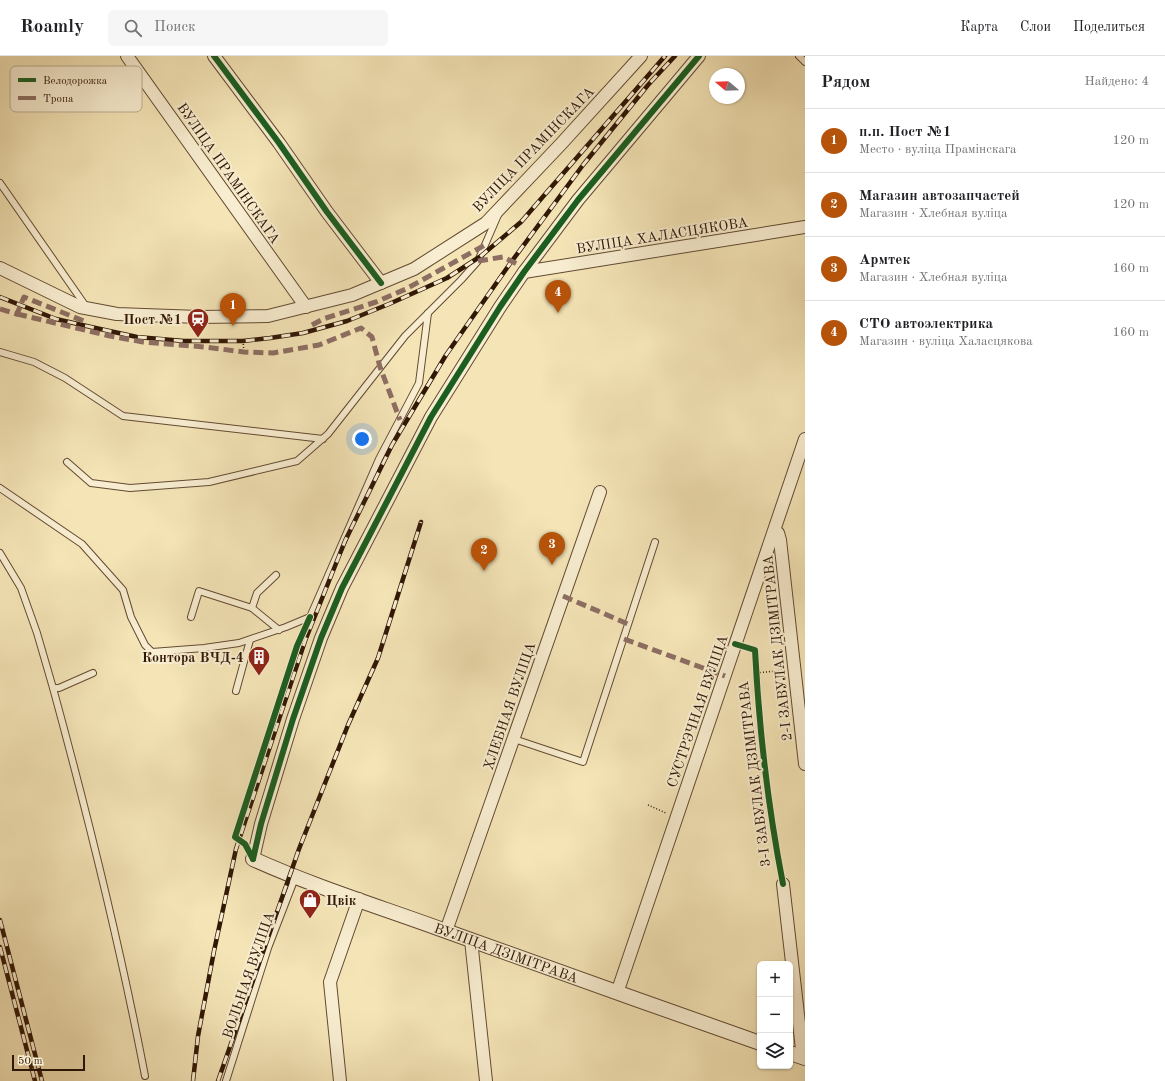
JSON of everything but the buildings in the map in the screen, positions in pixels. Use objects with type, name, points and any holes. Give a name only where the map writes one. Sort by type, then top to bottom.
[{"type":"street","name":"ВУЛІЦА ПРАМІНСКАГА","points":[[127,56],[134,66]]},
{"type":"street","points":[[214,56],[279,143],[327,212],[381,283]]},
{"type":"street","name":"ВУЛІЦА ПРАМІНСКАГА","points":[[0,268],[80,307],[117,314],[199,317],[268,316],[352,295],[414,269],[486,223],[561,144],[641,56]]},
{"type":"street","points":[[253,859],[261,824],[293,719],[321,638],[342,588],[431,417],[500,307],[524,272],[578,200],[699,56]]},
{"type":"street","name":"ВУЛІЦА ПРАМІНСКАГА","points":[[142,77],[306,306]]},
{"type":"street","name":"ВУЛІЦА ХАЛАСЦЯКОВА","points":[[524,272],[805,227]]},
{"type":"street","name":"СУСТРЭЧНАЯ ВУЛІЦА","points":[[617,993],[805,439]]},
{"type":"street","name":"ХЛЕБНАЯ ВУЛІЦА","points":[[446,931],[600,492]]},
{"type":"street","name":"2-І ЗАВУЛАК ДЗІМІТРАВА","points":[[774,532],[778,534],[780,540],[805,764]]},
{"type":"street","name":"ВУЛІЦА ДЗІМІТРАВА","points":[[253,859],[295,878],[359,899],[617,993],[757,1042]]},
{"type":"street","name":"3-І ЗАВУЛАК ДЗІМІТРАВА","points":[[783,884],[799,1056]]},
{"type":"street","points":[[340,1081],[330,982],[359,899]]},
{"type":"street","points":[[472,940],[486,1081]]},
{"type":"lane","points":[[799,56],[805,62]]},
{"type":"lane","points":[[0,183],[88,308]]},
{"type":"lane","points":[[67,462],[90,483],[130,488],[209,482],[297,461],[328,434],[405,336],[478,261],[502,206]]},
{"type":"lane","points":[[0,488],[82,544],[123,590],[131,617],[146,645],[152,652],[239,644],[279,630],[310,617],[311,610],[360,496],[419,383],[428,313]]},
{"type":"lane","points":[[0,352],[34,362],[65,378],[123,416],[323,439]]},
{"type":"lane","points":[[514,739],[583,762],[655,542]]},
{"type":"lane","points":[[0,553],[21,588],[37,632],[53,688],[103,879],[128,990],[145,1076]]},
{"type":"lane","points":[[252,608],[258,592],[276,575]]},
{"type":"lane","points":[[191,617],[199,591],[252,608],[279,630]]},
{"type":"lane","points":[[236,691],[250,640]]},
{"type":"lane","points":[[53,688],[59,688],[94,673]]},
{"type":"lane","name":"ВОЛЬНАЯ ВУЛІЦА","points":[[226,1081],[268,948],[295,878]]},
{"type":"path","points":[[243,341],[244,352]]},
{"type":"path","points":[[756,673],[794,669]]},
{"type":"path","points":[[648,805],[677,816]]},
{"type":"railway","points":[[0,297],[56,319],[137,337],[184,341],[243,341],[270,338],[303,333],[347,321],[447,278],[481,256],[521,222],[665,56]]},
{"type":"railway","points":[[193,1081],[198,1036],[214,951],[236,849],[305,641],[345,541],[392,445],[446,355],[509,265],[583,165],[648,85],[675,56]]},
{"type":"railway","points":[[218,1081],[299,849],[348,725],[378,658],[421,522]]},
{"type":"railway","points":[[0,920],[42,1081]]},
{"type":"railway","points":[[0,947],[35,1081]]},
{"type":"marked path","points":[[312,325],[323,319],[376,302],[406,289],[485,245]]},
{"type":"marked path","points":[[478,261],[503,257],[517,264]]},
{"type":"marked path","points":[[0,309],[17,314],[24,297],[86,322]]},
{"type":"marked path","points":[[17,314],[110,336],[143,342],[244,352],[273,353],[319,345],[361,328],[372,337],[380,367],[400,420]]},
{"type":"marked path","points":[[563,596],[628,624]]},
{"type":"marked path","points":[[624,639],[725,676]]},
{"type":"cycle path","points":[[214,56],[279,143],[327,212],[381,283]]},
{"type":"cycle path","points":[[253,859],[261,824],[293,719],[321,638],[342,588],[431,417],[500,307],[524,272],[578,200],[699,56]]},
{"type":"cycle path","points":[[253,859],[245,844],[235,837],[297,646],[310,617]]},
{"type":"cycle path","points":[[735,644],[755,650],[765,767],[783,884]]},
{"type":"place","name":"СТО автоэлектрика","points":[[558,313]]},
{"type":"place","name":"п.п. Пост №1","points":[[233,326]]},
{"type":"place","name":"Пост №1","points":[[198,338]]},
{"type":"place","name":"Армтек","points":[[552,565]]},
{"type":"place","name":"Магазин автозапчастей","points":[[484,571]]},
{"type":"place","name":"Контора ВЧД-4","points":[[259,676]]},
{"type":"place","name":"Цвік","points":[[310,920]]}]
